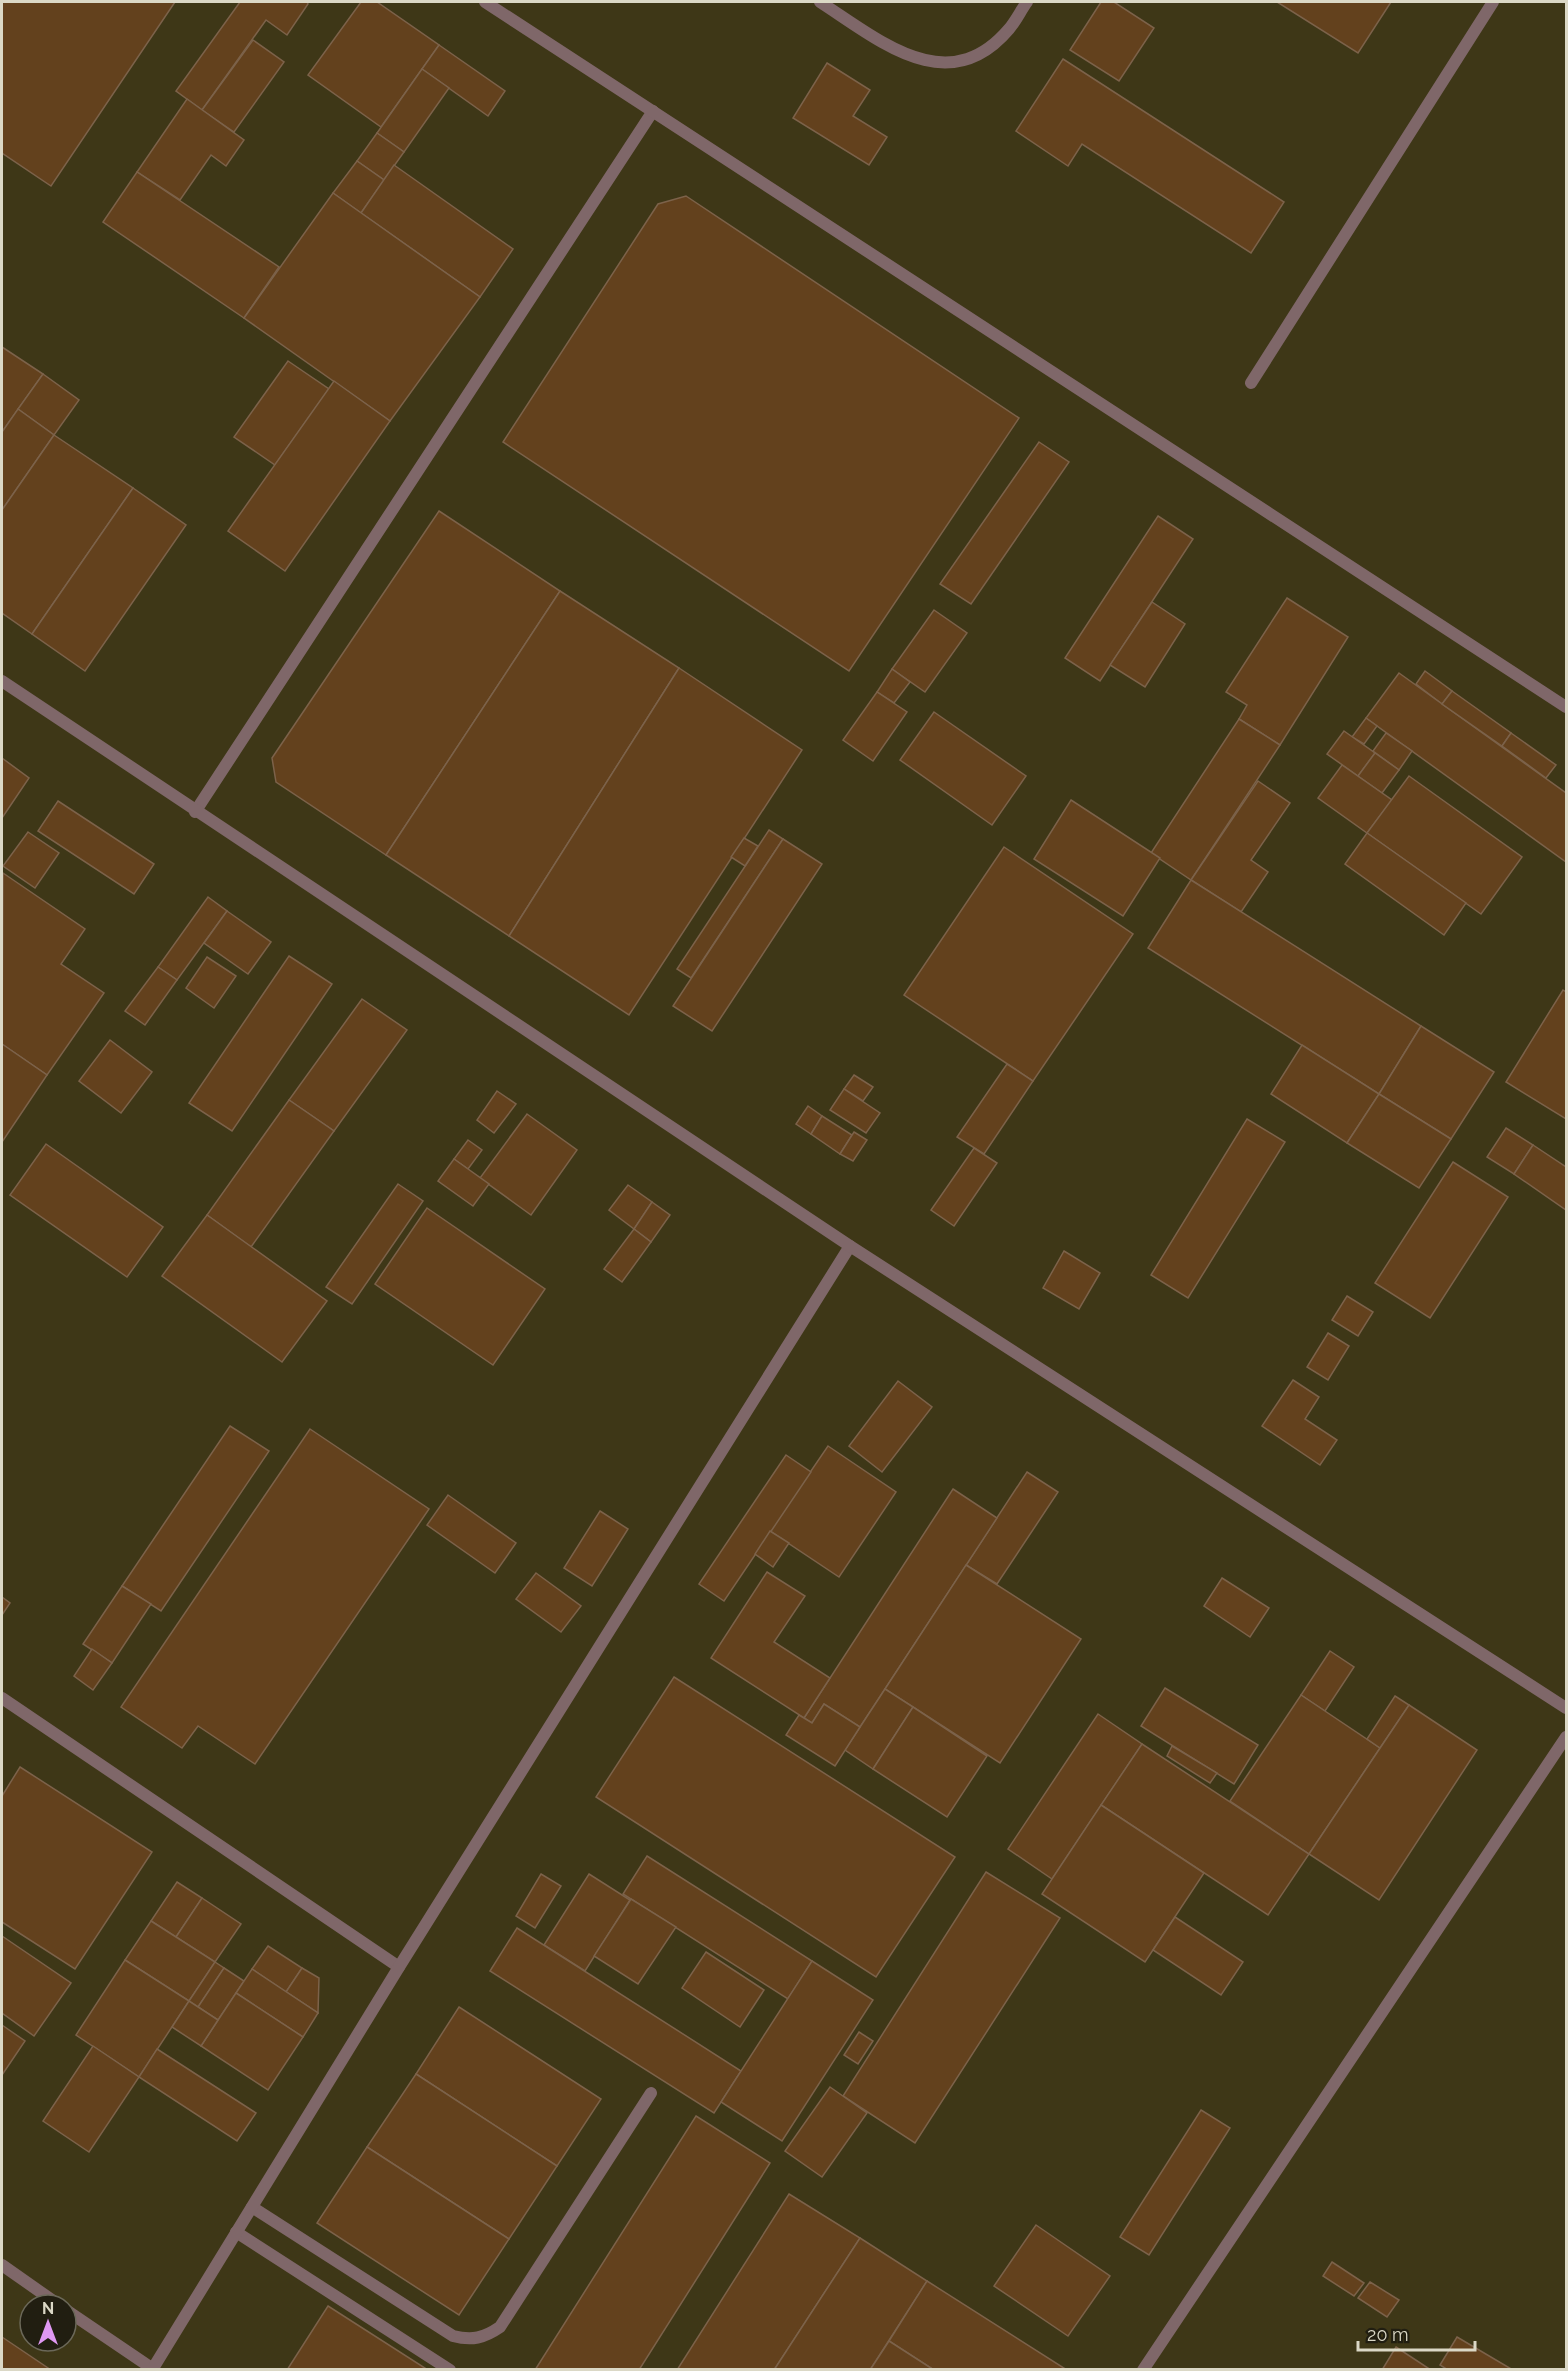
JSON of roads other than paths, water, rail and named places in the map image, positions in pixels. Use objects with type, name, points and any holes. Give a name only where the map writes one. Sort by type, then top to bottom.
[{"type":"street","points":[[485,2],[1566,706]]},
{"type":"street","points":[[820,2],[894,49],[913,58],[934,62],[956,62],[976,55],[995,43],[1010,28],[1027,2]]},
{"type":"street","points":[[1251,383],[1493,2]]},
{"type":"street","points":[[195,812],[653,111]]},
{"type":"street","points":[[2,681],[195,812],[850,1246],[1566,1708]]},
{"type":"street","points":[[78,2318],[152,2369],[399,1967],[850,1246]]},
{"type":"street","points":[[2,1698],[399,1967]]},
{"type":"street","points":[[1143,2370],[1566,1737]]},
{"type":"street","points":[[252,2207],[453,2336],[465,2340],[478,2339],[500,2327],[651,2093]]},
{"type":"street","points":[[236,2232],[450,2370]]},
{"type":"street","points":[[2,2265],[42,2293]]}]
